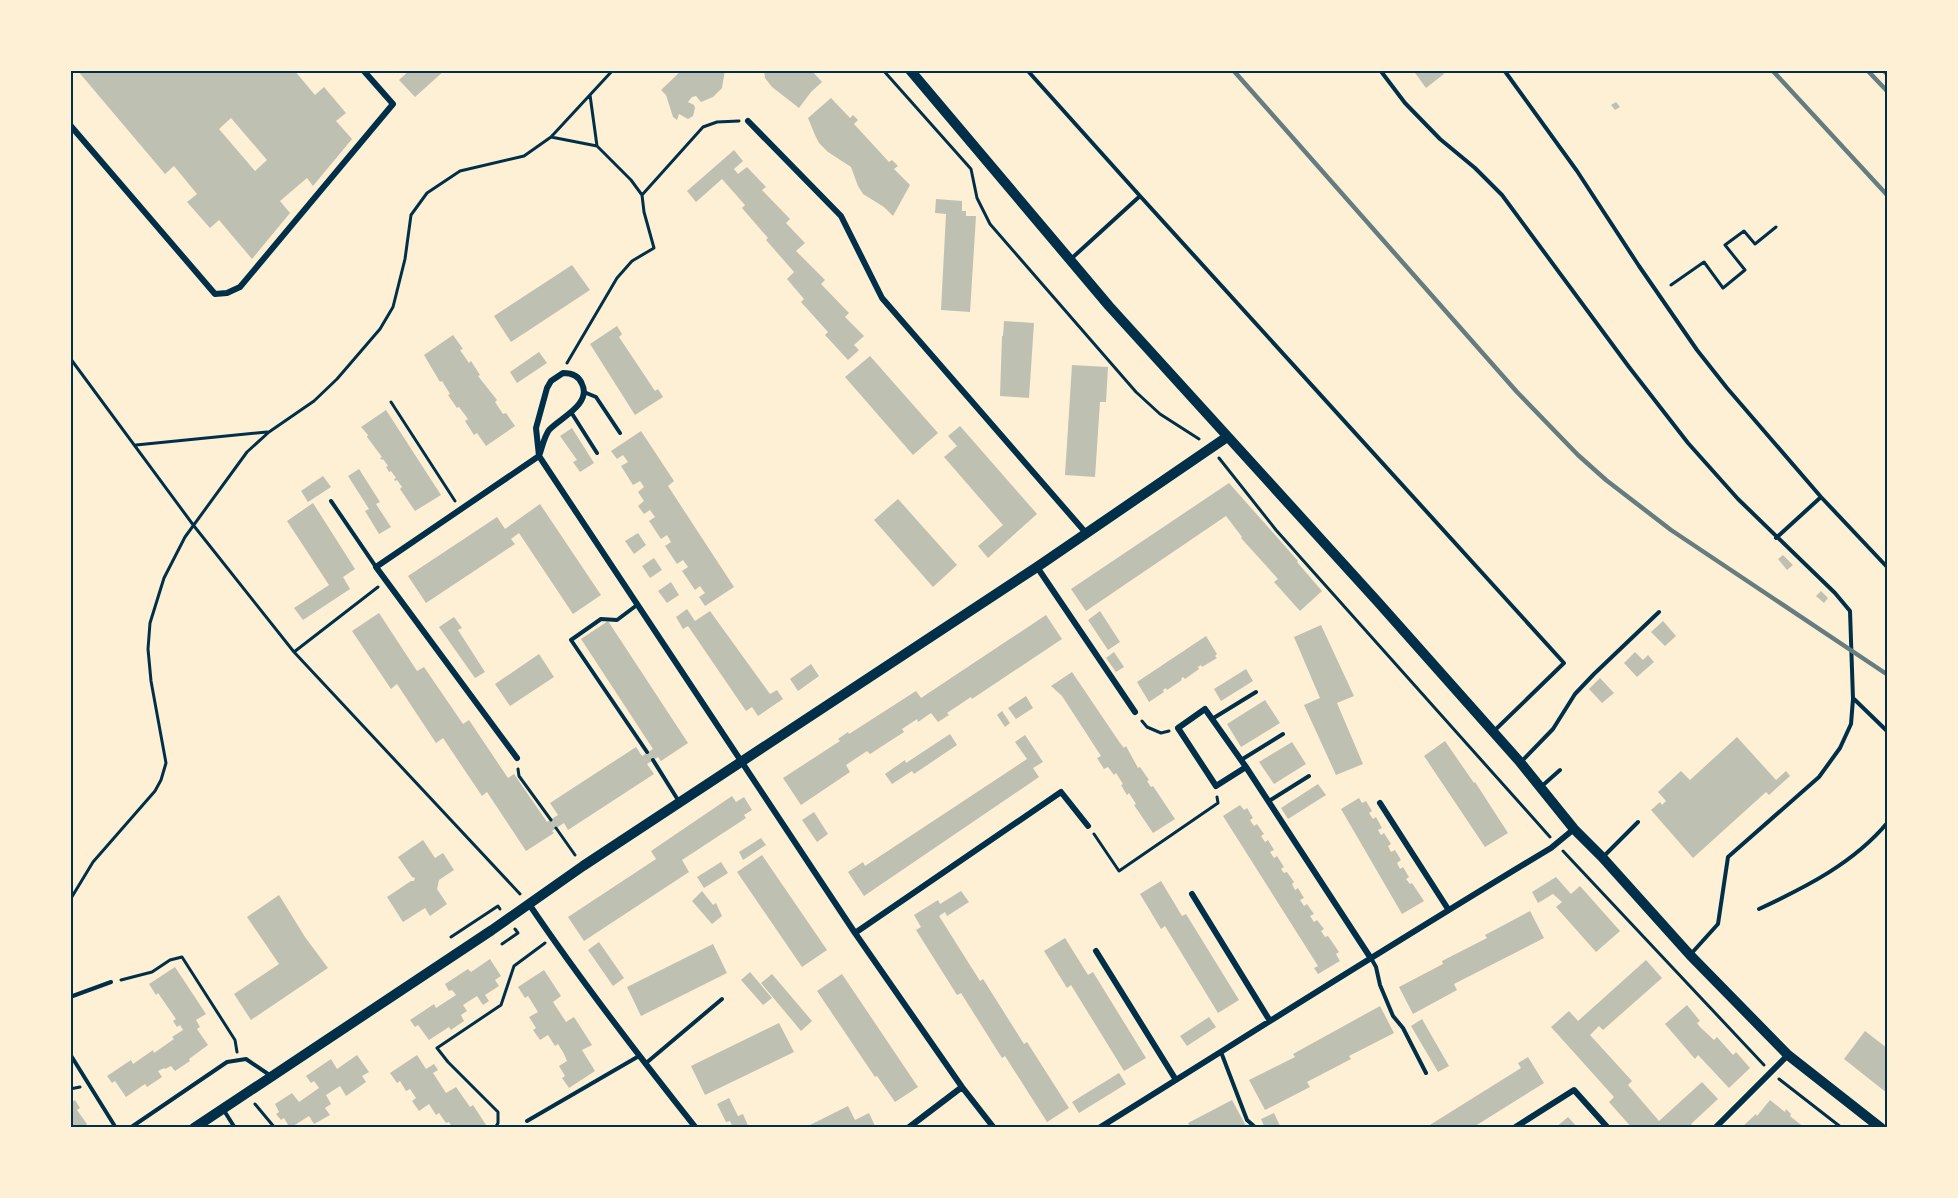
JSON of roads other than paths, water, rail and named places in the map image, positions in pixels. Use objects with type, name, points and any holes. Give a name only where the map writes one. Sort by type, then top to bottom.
[{"type":"street","points":[[70,125],[214,294],[227,293],[240,287],[393,104],[363,70]]},
{"type":"street","points":[[910,70],[1070,261],[1520,762],[1574,829],[1690,956],[1788,1055],[1881,1128]]},
{"type":"street","points":[[747,121],[841,216],[882,298],[1086,533]]},
{"type":"street","points":[[517,758],[376,567],[539,456],[547,433],[583,398],[583,384],[578,377],[570,373],[563,373],[551,381],[547,388],[536,428],[539,456],[855,933],[962,1087],[994,1128]]},
{"type":"street","points":[[194,1128],[583,866],[1037,567],[1227,437]]},
{"type":"street","points":[[1037,567],[1135,712]]},
{"type":"street","points":[[1246,767],[1216,786],[1178,728],[1205,709],[1242,760],[1370,957]]},
{"type":"street","points":[[855,933],[1061,792],[1088,825]]},
{"type":"street","points":[[1380,803],[1448,909]]},
{"type":"street","points":[[1099,1128],[1370,957],[1557,844],[1574,829]]},
{"type":"street","points":[[1192,894],[1270,1021]]},
{"type":"street","points":[[529,904],[639,1056],[696,1128]]},
{"type":"street","points":[[1096,951],[1176,1080]]},
{"type":"street","points":[[1718,1127],[1788,1055]]},
{"type":"street","points":[[908,1128],[962,1087]]},
{"type":"street","points":[[1514,1128],[1574,1090],[1608,1128]]},
{"type":"lane","points":[[1027,70],[1564,663],[1493,732]]},
{"type":"lane","points":[[1380,70],[1405,104],[1502,195],[1688,443],[1738,499],[1835,593],[1850,611],[1853,699],[1851,724],[1840,748],[1819,777],[1728,857],[1718,924],[1690,956]]},
{"type":"lane","points":[[1504,70],[1565,153],[1697,350],[1821,497],[1887,568]]},
{"type":"lane","points":[[1070,261],[1140,196]]},
{"type":"lane","points":[[584,392],[596,397],[620,433]]},
{"type":"lane","points":[[571,411],[597,453]]},
{"type":"lane","points":[[1776,538],[1821,497]]},
{"type":"lane","points":[[331,501],[376,567]]},
{"type":"lane","points":[[637,605],[617,620],[601,619],[572,640],[647,752]]},
{"type":"lane","points":[[1520,762],[1553,729],[1575,694],[1659,612]]},
{"type":"lane","points":[[1212,719],[1256,692]]},
{"type":"lane","points":[[1853,699],[1887,732]]},
{"type":"lane","points":[[1242,760],[1283,734]]},
{"type":"lane","points":[[653,760],[680,803]]},
{"type":"lane","points":[[1542,787],[1560,770]]},
{"type":"lane","points":[[1269,801],[1309,776]]},
{"type":"lane","points":[[1602,857],[1638,822]]},
{"type":"lane","points":[[1759,909],[1813,883],[1862,849],[1887,822]]},
{"type":"lane","points":[[1370,957],[1393,1016],[1403,1028],[1426,1073]]},
{"type":"lane","points":[[70,997],[111,982]]},
{"type":"lane","points":[[645,1064],[722,999]]},
{"type":"lane","points":[[1221,1052],[1242,1110],[1247,1120],[1256,1128]]},
{"type":"lane","points":[[70,1054],[116,1128]]},
{"type":"lane","points":[[527,1121],[639,1056]]},
{"type":"lane","points":[[130,1128],[227,1062],[246,1059],[271,1076]]},
{"type":"lane","points":[[223,1108],[235,1128]]},
{"type":"railway","points":[[1233,70],[1517,392],[1578,455],[1606,480],[1671,530],[1888,675]]},
{"type":"railway","points":[[1772,70],[1888,196]]},
{"type":"railway","points":[[1867,70],[1888,92]]},
{"type":"railway","points":[[1883,70],[1888,75]]}]
